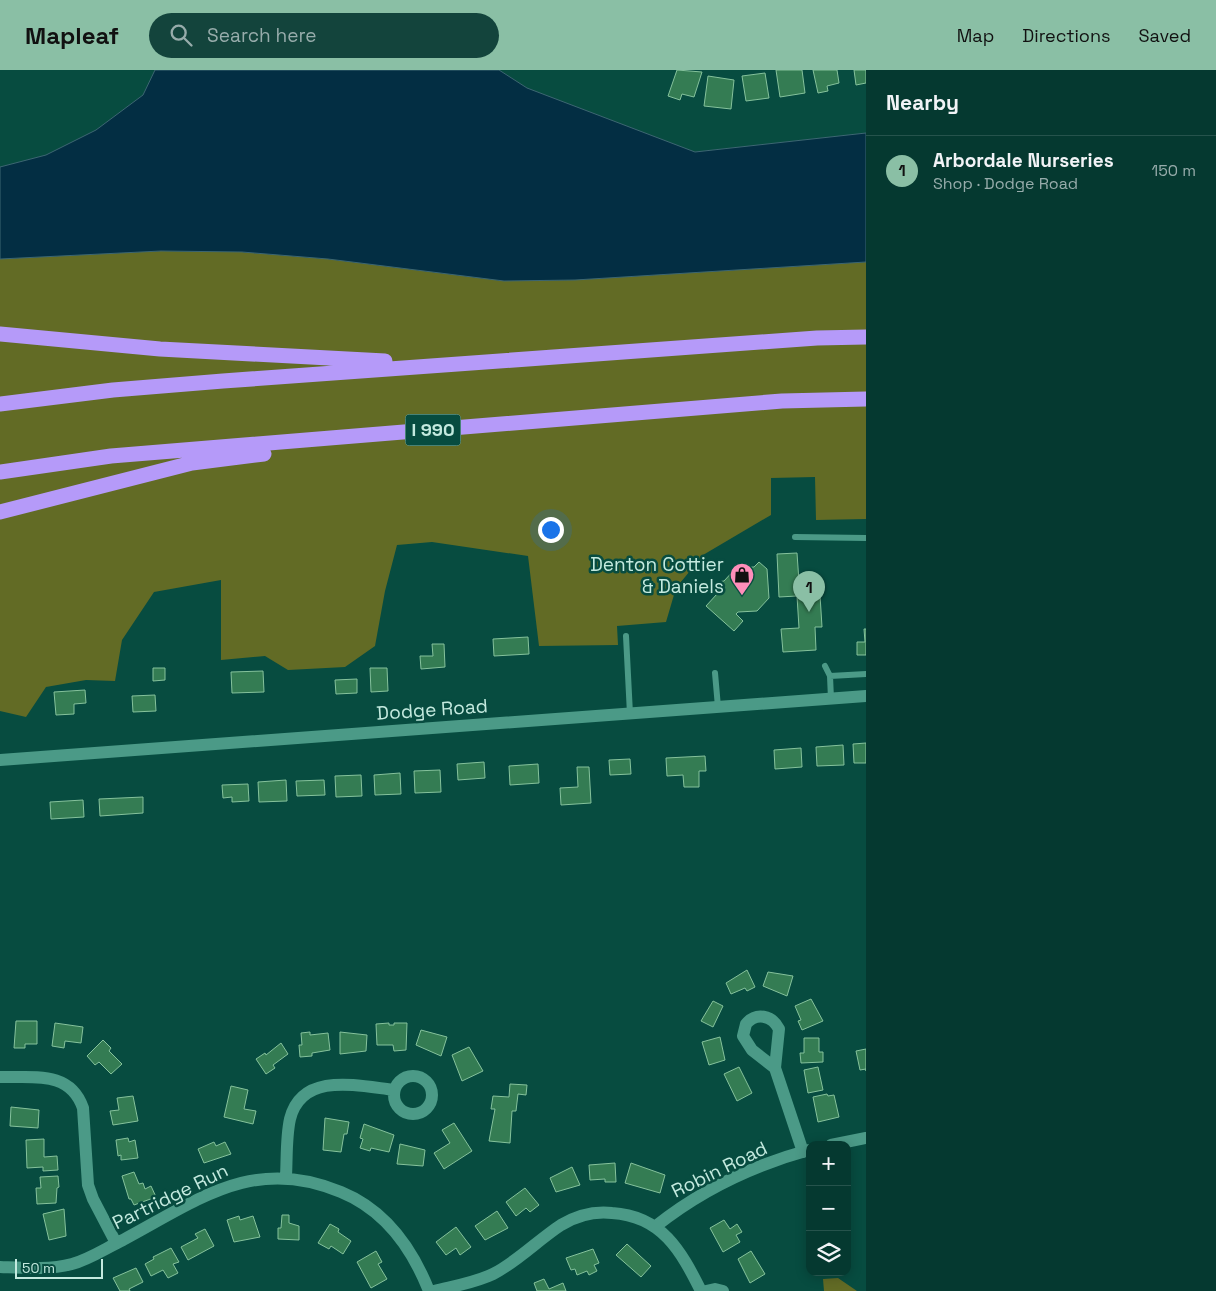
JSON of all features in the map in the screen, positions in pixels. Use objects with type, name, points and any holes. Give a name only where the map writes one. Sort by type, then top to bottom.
[{"type":"highway","points":[[0,334],[160,350],[444,365]]},
{"type":"highway","points":[[0,404],[113,390],[817,338],[866,337]]},
{"type":"highway","name":"I 990","points":[[0,472],[111,456],[782,401],[866,399]]},
{"type":"highway","points":[[0,512],[192,463],[329,447],[388,434]]},
{"type":"street","name":"Dodge Road","points":[[0,760],[866,696]]},
{"type":"street","name":"Robin Road","points":[[656,1226],[672,1213],[717,1187],[756,1169],[806,1151],[775,1068]]},
{"type":"street","points":[[0,1077],[53,1079],[72,1088],[79,1097],[82,1108],[88,1185],[93,1199],[116,1243]]},
{"type":"street","points":[[286,1176],[289,1125],[296,1105],[302,1097],[320,1086],[333,1084],[394,1090]]},
{"type":"street","points":[[851,1141],[866,1138]]},
{"type":"street","name":"Partridge Run","points":[[0,1267],[59,1267],[84,1260],[222,1188],[251,1180],[286,1176],[339,1191],[354,1197],[374,1210],[390,1225],[414,1258],[429,1291]]},
{"type":"street","points":[[434,1291],[474,1281],[494,1273],[561,1226],[582,1215],[597,1212],[624,1214],[656,1226],[673,1243],[701,1291]]},
{"type":"street","points":[[706,1291],[716,1289],[723,1291]]},
{"type":"lane","points":[[795,537],[866,538]]},
{"type":"lane","points":[[626,636],[630,714]]},
{"type":"lane","points":[[826,666],[830,676],[831,699]]},
{"type":"lane","points":[[715,673],[718,707]]},
{"type":"lane","points":[[830,676],[866,674]]},
{"type":"green space","points":[[161,251],[242,252],[328,259],[504,281],[588,279],[866,262],[866,519],[816,520],[815,477],[771,478],[771,515],[703,555],[676,588],[666,622],[617,626],[618,645],[539,646],[528,556],[432,542],[397,545],[385,591],[375,646],[345,667],[288,670],[265,656],[221,660],[221,580],[154,592],[122,640],[115,681],[86,680],[46,687],[26,717],[0,711],[0,259]]},
{"type":"green space","points":[[838,1278],[857,1291],[824,1291],[823,1279]]},
{"type":"water","points":[[155,70],[499,70],[527,88],[695,152],[866,133],[866,262],[575,280],[504,281],[328,259],[242,252],[161,251],[0,259],[0,167],[46,155],[96,130],[143,95]]},
{"type":"building","points":[[677,70],[702,72],[694,97],[682,94],[680,100],[668,96]]},
{"type":"building","points":[[776,70],[802,70],[805,93],[780,97]]},
{"type":"building","points":[[813,70],[837,70],[839,83],[827,86],[828,91],[818,93]]},
{"type":"building","points":[[854,70],[866,70],[866,83],[856,85]]},
{"type":"building","points":[[765,73],[769,98],[746,101],[742,76]]},
{"type":"building","points":[[708,76],[734,80],[731,109],[704,106]]},
{"type":"building","points":[[797,553],[800,596],[820,595],[822,627],[815,627],[816,650],[783,652],[781,629],[799,628],[797,596],[779,597],[777,554]]},
{"type":"building","name":"Denton Cottier & Daniels","points":[[759,562],[767,569],[769,598],[757,611],[738,612],[736,614],[743,621],[734,631],[706,606],[717,594],[717,582],[724,581],[736,568],[754,567]]},
{"type":"building","points":[[864,629],[866,629],[866,655],[857,655],[857,642],[865,642]]},
{"type":"building","points":[[528,637],[529,654],[494,656],[493,639]]},
{"type":"building","points":[[432,644],[444,644],[445,667],[421,669],[420,656],[433,656]]},
{"type":"building","points":[[153,668],[165,668],[165,680],[153,681]]},
{"type":"building","points":[[370,668],[387,668],[388,691],[371,692]]},
{"type":"building","points":[[263,671],[264,692],[232,693],[231,672]]},
{"type":"building","points":[[357,679],[357,693],[336,694],[335,680]]},
{"type":"building","points":[[85,690],[86,703],[74,704],[74,714],[56,715],[54,692]]},
{"type":"building","points":[[155,695],[156,711],[133,712],[132,696]]},
{"type":"building","points":[[866,743],[866,763],[854,763],[853,744]]},
{"type":"building","points":[[843,745],[844,765],[817,766],[816,747]]},
{"type":"building","points":[[801,748],[802,767],[775,769],[774,750]]},
{"type":"building","points":[[705,756],[706,771],[699,771],[699,787],[684,787],[683,775],[667,776],[666,758]]},
{"type":"building","points":[[630,759],[631,774],[610,775],[609,760]]},
{"type":"building","points":[[484,762],[485,778],[458,780],[457,764]]},
{"type":"building","points":[[538,764],[539,783],[510,785],[509,766]]},
{"type":"building","points":[[577,767],[589,767],[591,803],[561,805],[560,788],[578,787]]},
{"type":"building","points":[[440,770],[441,792],[415,793],[414,771]]},
{"type":"building","points":[[400,773],[401,794],[375,795],[374,775]]},
{"type":"building","points":[[361,775],[362,796],[336,797],[335,776]]},
{"type":"building","points":[[286,780],[287,801],[259,802],[258,782]]},
{"type":"building","points":[[324,780],[325,795],[297,796],[296,781]]},
{"type":"building","points":[[248,784],[249,801],[232,802],[232,797],[223,798],[222,785]]},
{"type":"building","points":[[143,797],[143,813],[100,816],[99,799]]},
{"type":"building","points":[[83,800],[84,817],[51,819],[50,802]]},
{"type":"building","points":[[747,970],[755,987],[747,991],[745,988],[731,994],[726,983]]},
{"type":"building","points":[[768,972],[793,976],[787,996],[763,986]]},
{"type":"building","points":[[811,999],[823,1021],[802,1030],[798,1021],[801,1020],[795,1006]]},
{"type":"building","points":[[713,1001],[723,1006],[713,1027],[701,1021]]},
{"type":"building","points":[[16,1021],[37,1021],[37,1044],[25,1044],[25,1048],[14,1048]]},
{"type":"building","points":[[55,1023],[83,1027],[81,1043],[65,1041],[64,1048],[52,1046]]},
{"type":"building","points":[[389,1023],[389,1025],[394,1025],[394,1023],[407,1023],[406,1050],[394,1051],[393,1045],[377,1045],[376,1024]]},
{"type":"building","points":[[421,1030],[447,1037],[441,1056],[416,1045]]},
{"type":"building","points":[[310,1032],[310,1035],[328,1033],[330,1050],[312,1053],[312,1056],[300,1057],[301,1033]]},
{"type":"building","points":[[340,1032],[367,1035],[366,1051],[340,1054]]},
{"type":"building","points":[[720,1037],[725,1060],[709,1065],[702,1042]]},
{"type":"building","points":[[804,1038],[819,1038],[819,1052],[823,1052],[823,1062],[801,1063],[800,1053],[804,1053]]},
{"type":"building","points":[[103,1040],[111,1048],[109,1051],[122,1064],[111,1074],[99,1062],[95,1065],[87,1056]]},
{"type":"building","points":[[281,1043],[288,1054],[273,1065],[275,1068],[266,1074],[256,1059],[265,1053],[266,1055]]},
{"type":"building","points":[[469,1047],[483,1071],[462,1081],[452,1055]]},
{"type":"building","points":[[866,1049],[866,1069],[860,1070],[856,1051]]},
{"type":"building","points":[[739,1067],[752,1093],[737,1101],[724,1074]]},
{"type":"building","points":[[818,1067],[823,1090],[808,1093],[804,1070]]},
{"type":"building","points":[[510,1084],[527,1085],[526,1095],[518,1094],[516,1111],[512,1111],[510,1143],[489,1141],[495,1109],[491,1109],[493,1096],[509,1097]]},
{"type":"building","points":[[231,1086],[248,1090],[244,1109],[256,1111],[253,1124],[224,1117]]},
{"type":"building","points":[[827,1094],[828,1096],[834,1095],[839,1117],[818,1122],[813,1097]]},
{"type":"building","points":[[133,1096],[138,1121],[113,1125],[110,1111],[119,1110],[117,1098]]},
{"type":"building","points":[[11,1107],[39,1110],[38,1128],[10,1126]]},
{"type":"building","points":[[325,1118],[349,1122],[347,1134],[344,1134],[341,1152],[323,1150]]},
{"type":"building","points":[[454,1123],[472,1151],[444,1169],[434,1153],[450,1143],[442,1130]]},
{"type":"building","points":[[364,1124],[394,1135],[389,1152],[371,1148],[370,1151],[360,1148],[363,1139],[360,1138]]},
{"type":"building","points":[[128,1138],[129,1142],[135,1140],[138,1158],[121,1160],[121,1155],[118,1156],[116,1140]]},
{"type":"building","points":[[44,1139],[44,1157],[57,1156],[58,1170],[43,1171],[43,1167],[27,1168],[26,1140]]},
{"type":"building","points":[[214,1142],[216,1146],[225,1142],[231,1154],[204,1163],[198,1149]]},
{"type":"building","points":[[400,1144],[425,1150],[423,1166],[397,1164]]},
{"type":"building","points":[[615,1163],[616,1182],[605,1182],[605,1179],[590,1180],[589,1165]]},
{"type":"building","points":[[631,1163],[665,1175],[660,1193],[625,1183]]},
{"type":"building","points":[[572,1167],[580,1185],[556,1192],[550,1178]]},
{"type":"building","points":[[134,1172],[139,1184],[143,1183],[145,1189],[151,1186],[156,1197],[134,1205],[131,1199],[129,1199],[122,1176]]},
{"type":"building","points":[[58,1176],[59,1187],[57,1188],[56,1203],[37,1204],[36,1188],[41,1188],[40,1177]]},
{"type":"building","points":[[525,1188],[539,1205],[530,1212],[526,1208],[516,1216],[506,1202]]},
{"type":"building","points":[[64,1209],[66,1236],[49,1240],[43,1214]]},
{"type":"building","points":[[497,1211],[508,1228],[485,1240],[475,1226]]},
{"type":"building","points":[[282,1215],[289,1215],[289,1223],[299,1226],[299,1240],[278,1239],[278,1228],[281,1228]]},
{"type":"building","points":[[239,1216],[240,1220],[253,1216],[260,1237],[234,1242],[227,1220]]},
{"type":"building","points":[[724,1220],[730,1229],[737,1224],[742,1232],[736,1235],[740,1242],[723,1252],[710,1228]]},
{"type":"building","points":[[330,1224],[339,1229],[338,1232],[351,1241],[343,1254],[331,1246],[329,1249],[318,1243]]},
{"type":"building","points":[[456,1227],[471,1247],[460,1255],[456,1248],[446,1255],[436,1242]]},
{"type":"building","points":[[205,1229],[214,1246],[188,1260],[181,1247],[198,1238],[195,1234]]},
{"type":"building","points":[[627,1244],[651,1266],[641,1277],[616,1255]]},
{"type":"building","points":[[171,1248],[179,1262],[173,1264],[178,1273],[168,1278],[163,1270],[151,1276],[145,1264],[154,1259],[153,1257]]},
{"type":"building","points":[[593,1249],[599,1263],[594,1265],[597,1271],[589,1275],[587,1271],[577,1275],[575,1269],[571,1270],[566,1258]]},
{"type":"building","points":[[376,1251],[382,1262],[378,1264],[387,1279],[371,1288],[357,1262]]},
{"type":"building","points":[[751,1251],[765,1274],[750,1283],[738,1259]]},
{"type":"building","points":[[136,1268],[143,1282],[129,1289],[130,1291],[120,1291],[113,1278]]},
{"type":"building","points":[[544,1279],[549,1289],[563,1283],[566,1291],[537,1291],[534,1283]]},
{"type":"place","name":"Denton Cottier & Daniels","points":[[742,596]]},
{"type":"place","name":"Arbordale Nurseries","points":[[809,612]]}]
